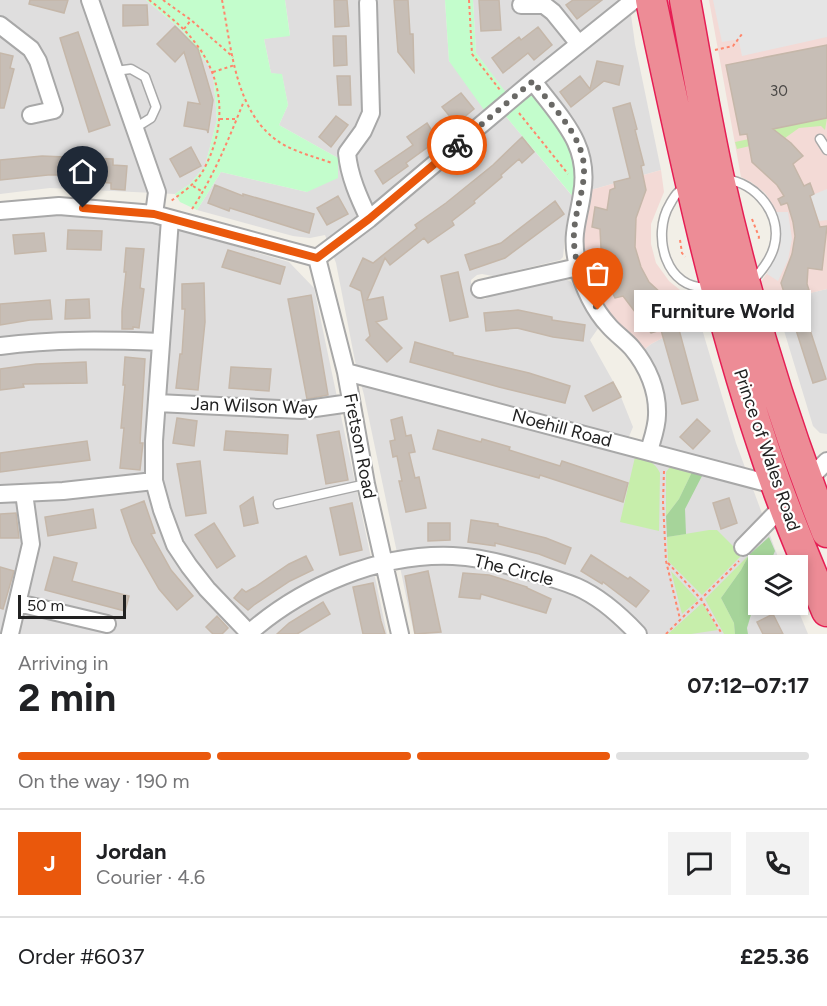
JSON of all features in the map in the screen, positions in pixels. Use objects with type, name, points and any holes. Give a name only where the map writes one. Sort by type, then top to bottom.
[{"type":"highway","name":"Prince of Wales Road","points":[[651,0],[691,186],[716,286],[762,445],[827,611]]},
{"type":"highway","name":"Prince of Wales Road","points":[[684,0],[719,179],[746,286],[817,471],[827,532]]},
{"type":"street","points":[[90,0],[157,192],[169,219],[154,441],[154,481],[162,510],[176,545],[207,589],[248,634]]},
{"type":"street","points":[[0,211],[59,206],[169,219],[317,258],[369,219],[533,81],[634,0]]},
{"type":"street","points":[[368,3],[371,113],[363,131],[347,153],[348,167],[369,219]]},
{"type":"street","points":[[521,5],[544,5],[553,12],[579,44]]},
{"type":"street","points":[[0,26],[31,50],[38,61],[54,110],[31,115]]},
{"type":"street","points":[[533,81],[576,138],[583,160],[583,192],[575,222],[573,244],[578,267],[589,296],[608,325],[633,349],[654,385],[657,454]]},
{"type":"street","name":"Fretson Road","points":[[317,258],[345,372],[366,484],[400,634]]},
{"type":"street","points":[[480,290],[578,267]]},
{"type":"street","points":[[0,346],[56,342],[161,342]]},
{"type":"street","name":"Noehill Road","points":[[345,372],[657,454],[782,497]]},
{"type":"street","name":"Jan Wilson Way","points":[[157,403],[301,410],[350,403]]},
{"type":"street","points":[[0,494],[154,481]]},
{"type":"street","points":[[10,634],[31,543],[24,493]]},
{"type":"street","points":[[744,551],[777,512],[782,497]]},
{"type":"street","name":"The Circle","points":[[248,634],[294,599],[338,579],[385,562],[453,556],[508,565],[578,587],[616,612],[638,634]]},
{"type":"street","points":[[18,603],[107,624]]},
{"type":"lane","points":[[115,71],[131,69],[145,77],[156,107],[151,118],[135,128]]},
{"type":"lane","points":[[820,139],[827,150]]},
{"type":"lane","points":[[719,179],[751,187],[773,218],[776,238],[771,256],[761,272],[746,286]]},
{"type":"lane","points":[[691,186],[678,191],[666,210],[661,229],[662,248],[669,266],[681,280],[695,287],[716,286]]},
{"type":"lane","points":[[278,504],[366,484]]},
{"type":"path","points":[[148,0],[184,28],[213,72],[217,90],[219,119],[203,170],[169,219]]},
{"type":"path","points":[[163,0],[191,20],[233,57]]},
{"type":"path","points":[[222,0],[244,101],[259,126],[283,144],[312,158],[336,165]]},
{"type":"path","points":[[184,28],[191,20]]},
{"type":"path","points":[[695,55],[733,46],[742,34]]},
{"type":"path","points":[[213,72],[235,65]]},
{"type":"path","points":[[169,219],[203,192],[244,101]]},
{"type":"path","points":[[219,119],[237,119]]},
{"type":"path","points":[[191,185],[203,192]]},
{"type":"path","points":[[657,454],[663,502],[666,561],[680,619]]},
{"type":"path","points":[[666,634],[744,551]]},
{"type":"path","points":[[666,561],[701,599],[722,634]]},
{"type":"shaded area","points":[[0,0],[146,0],[183,31],[213,72],[217,120],[205,166],[190,184],[175,194],[50,188],[0,194]]},
{"type":"shaded area","points":[[285,0],[445,0],[449,61],[503,113],[573,197],[566,226],[563,257],[560,260],[493,276],[477,275],[471,280],[471,291],[478,298],[485,299],[496,292],[563,278],[571,282],[599,327],[590,340],[619,392],[633,427],[623,451],[647,442],[649,389],[634,358],[651,344],[699,319],[736,443],[777,555],[748,555],[748,615],[800,615],[808,634],[414,634],[336,263],[325,235],[310,238],[293,236],[197,210],[221,172],[307,192],[338,158],[279,125],[288,105],[282,75],[271,73],[264,39],[290,35]]},
{"type":"shaded area","points":[[473,0],[629,0],[635,44],[661,170],[591,190],[586,170],[514,104],[476,53]]},
{"type":"shaded area","points":[[709,0],[827,0],[827,289],[761,305],[758,286],[772,266],[780,248],[779,221],[765,193],[741,177]]},
{"type":"shaded area","points":[[713,0],[827,0],[827,37],[742,56],[739,41],[722,42]]},
{"type":"shaded area","points":[[661,170],[664,192],[651,224],[651,244],[656,263],[669,281],[696,307],[699,319],[651,344],[634,358],[576,272],[580,205],[591,190]]},
{"type":"shaded area","points":[[827,189],[827,220],[819,221],[810,196]]},
{"type":"shaded area","points":[[58,212],[163,225],[289,262],[314,288],[387,634],[0,634],[0,220]]},
{"type":"shaded area","points":[[776,212],[788,212],[792,239],[788,260],[778,281],[767,274],[780,248],[781,234]]},
{"type":"shaded area","points":[[827,289],[827,434],[820,433],[813,426],[775,301]]},
{"type":"green space","points":[[146,0],[285,0],[290,36],[264,39],[271,73],[282,74],[288,105],[279,125],[338,158],[338,178],[307,192],[221,172],[197,210],[180,202],[175,194],[190,184],[205,166],[217,120],[213,72],[183,31]]},
{"type":"green space","points":[[445,0],[473,0],[476,53],[514,103],[534,87],[572,136],[580,205],[503,113],[492,121],[449,61]]},
{"type":"green space","points":[[827,118],[825,130],[821,126],[799,128],[785,138],[737,149],[735,142],[754,138],[753,133]]},
{"type":"green space","points":[[635,457],[650,462],[660,473],[659,531],[620,522]]},
{"type":"green space","points":[[670,467],[692,472],[679,499],[666,516],[666,472]]},
{"type":"green space","points":[[692,472],[702,476],[685,509],[686,534],[667,537],[666,516],[679,499]]},
{"type":"green space","points":[[717,530],[742,555],[702,595],[668,561],[667,537]]},
{"type":"green space","points":[[769,537],[775,551],[773,555],[749,555]]},
{"type":"green space","points":[[748,556],[721,598],[734,623],[735,634],[724,634],[705,599]]},
{"type":"green space","points":[[748,557],[748,615],[751,615],[747,628],[748,634],[735,634],[734,623],[721,598]]},
{"type":"green space","points":[[671,571],[698,600],[682,614]]},
{"type":"green space","points":[[701,604],[718,630],[691,634],[668,634]]},
{"type":"building","points":[[30,0],[68,0],[64,13],[29,4]]},
{"type":"building","points":[[334,0],[347,0],[349,26],[335,27]]},
{"type":"building","points":[[394,0],[408,0],[410,34],[413,34],[414,72],[398,52]]},
{"type":"building","points":[[479,0],[499,0],[501,30],[481,31]]},
{"type":"building","points":[[573,0],[602,0],[577,19],[566,5]]},
{"type":"building","points":[[123,5],[147,5],[148,25],[123,26]]},
{"type":"building","points":[[175,26],[198,49],[213,100],[208,133],[207,130],[184,126],[188,102],[200,104],[184,52],[175,62],[157,44]]},
{"type":"building","points":[[538,27],[552,45],[534,60],[528,53],[503,73],[492,58],[519,37],[521,40]]},
{"type":"building","points":[[78,32],[110,125],[89,132],[60,38]]},
{"type":"building","points":[[333,36],[346,36],[347,65],[334,66]]},
{"type":"building","points":[[827,45],[827,118],[773,129],[803,156],[793,164],[804,186],[810,183],[814,194],[810,196],[820,227],[827,226],[822,270],[808,268],[809,290],[798,293],[826,379],[813,383],[781,283],[792,254],[795,236],[793,222],[787,203],[781,205],[778,199],[784,196],[777,185],[752,162],[747,134],[740,135],[726,65]]},
{"type":"building","points":[[0,53],[13,56],[10,68],[14,69],[4,108],[0,108]]},
{"type":"building","points":[[597,61],[623,66],[619,85],[604,81],[571,107],[560,92],[580,76],[590,89]]},
{"type":"building","points":[[337,76],[350,76],[351,105],[339,105]]},
{"type":"building","points":[[461,93],[474,109],[456,124],[442,107]]},
{"type":"building","points":[[630,103],[644,165],[641,166],[646,190],[636,218],[635,247],[641,267],[649,282],[676,307],[681,325],[678,326],[698,400],[682,404],[661,330],[651,333],[623,296],[615,298],[606,280],[595,283],[591,271],[602,268],[600,229],[592,227],[595,207],[607,210],[610,190],[615,188],[614,182],[630,178],[613,108]]},
{"type":"building","points":[[336,116],[348,125],[331,147],[319,137]]},
{"type":"building","points":[[427,123],[432,131],[437,128],[443,136],[406,163],[408,166],[383,184],[375,171],[413,145],[407,137]]},
{"type":"building","points":[[522,137],[534,152],[522,163],[519,159],[501,175],[502,177],[474,201],[475,203],[452,221],[454,225],[428,243],[424,238],[390,265],[385,258],[367,300],[383,297],[387,319],[376,322],[402,348],[387,362],[366,340],[370,336],[361,291],[350,286],[363,258],[373,263],[417,228],[415,225],[493,165]]},
{"type":"building","points":[[191,147],[201,166],[180,177],[170,159]]},
{"type":"building","points":[[42,156],[113,159],[113,165],[127,166],[125,190],[111,189],[111,183],[95,182],[96,175],[48,175],[0,180],[0,160]]},
{"type":"building","points":[[215,185],[243,196],[243,194],[314,214],[309,233],[208,203]]},
{"type":"building","points":[[338,196],[348,214],[327,225],[317,208]]},
{"type":"building","points":[[555,201],[564,214],[505,258],[470,270],[465,255],[501,243]]},
{"type":"building","points":[[68,230],[102,231],[101,250],[67,249]]},
{"type":"building","points":[[44,233],[46,251],[15,254],[13,235]]},
{"type":"building","points":[[126,248],[144,249],[140,288],[144,289],[139,328],[133,327],[133,329],[122,329]]},
{"type":"building","points":[[228,250],[285,267],[280,284],[222,267]]},
{"type":"building","points":[[458,272],[468,317],[450,321],[441,276]]},
{"type":"building","points":[[204,283],[205,322],[198,390],[176,388],[180,354],[182,354],[185,309],[182,309],[182,284]]},
{"type":"building","points":[[311,295],[328,395],[307,399],[288,299]]},
{"type":"building","points":[[89,299],[90,318],[65,319],[66,300]]},
{"type":"building","points":[[50,300],[52,319],[0,325],[0,304]]},
{"type":"building","points":[[518,310],[552,317],[552,320],[585,325],[583,341],[553,337],[517,328],[486,331],[484,313]]},
{"type":"building","points":[[415,342],[453,353],[453,355],[529,373],[570,386],[565,403],[410,362]]},
{"type":"building","points":[[125,357],[145,359],[140,470],[120,468],[124,428],[121,428]]},
{"type":"building","points":[[86,362],[87,383],[23,384],[24,387],[0,390],[0,369],[36,364]]},
{"type":"building","points":[[231,367],[271,369],[269,391],[229,388]]},
{"type":"building","points":[[613,382],[621,397],[593,411],[585,396]]},
{"type":"building","points":[[402,417],[406,436],[411,435],[415,452],[409,453],[415,478],[419,477],[426,508],[406,512],[399,481],[402,481],[397,456],[393,457],[390,441],[395,440],[391,420]]},
{"type":"building","points":[[177,418],[197,421],[194,446],[173,443]]},
{"type":"building","points":[[697,419],[710,431],[693,449],[680,437]]},
{"type":"building","points":[[438,430],[510,447],[509,450],[560,466],[562,461],[628,483],[623,502],[540,475],[539,478],[433,449]]},
{"type":"building","points":[[226,431],[288,435],[287,454],[224,450]]},
{"type":"building","points":[[339,431],[348,480],[326,484],[317,435]]},
{"type":"building","points":[[87,441],[90,460],[0,472],[0,453]]},
{"type":"building","points":[[200,461],[206,513],[186,516],[177,464]]},
{"type":"building","points":[[253,497],[258,523],[244,526],[240,506]]},
{"type":"building","points":[[729,498],[737,523],[721,529],[713,503]]},
{"type":"building","points":[[144,501],[155,533],[151,534],[171,570],[193,596],[177,610],[159,589],[132,542],[121,510]]},
{"type":"building","points":[[352,503],[362,550],[340,555],[330,508]]},
{"type":"building","points":[[93,509],[96,528],[48,536],[45,517]]},
{"type":"building","points":[[16,513],[19,538],[0,538],[0,514]]},
{"type":"building","points":[[471,520],[498,524],[498,526],[546,538],[571,548],[565,564],[539,554],[495,543],[495,546],[468,542]]},
{"type":"building","points":[[214,523],[235,556],[217,568],[195,535]]},
{"type":"building","points":[[428,523],[450,523],[450,540],[428,541]]},
{"type":"building","points":[[591,555],[628,579],[630,577],[649,591],[636,607],[603,582],[602,584],[581,571]]},
{"type":"building","points":[[306,556],[313,570],[290,581],[248,610],[234,598],[242,589],[246,592],[289,564]]},
{"type":"building","points":[[54,557],[77,563],[72,581],[129,596],[125,611],[45,590]]},
{"type":"building","points":[[0,567],[14,571],[3,609],[0,608]]},
{"type":"building","points":[[428,571],[441,632],[415,634],[405,576]]},
{"type":"building","points":[[463,573],[489,575],[527,587],[551,599],[546,613],[481,594],[480,599],[459,597]]},
{"type":"building","points":[[373,583],[385,634],[363,634],[353,587]]},
{"type":"building","points":[[323,602],[330,614],[297,634],[277,634],[289,623]]},
{"type":"building","points":[[774,615],[783,634],[763,634],[757,622]]},
{"type":"building","points":[[217,616],[228,628],[222,634],[213,634],[206,627]]},
{"type":"way so far","points":[[457,145],[533,81],[576,138],[583,160],[583,192],[575,222],[573,244],[578,267],[589,296],[598,310]]},
{"type":"place","name":"Furniture World","points":[[598,310]]},
{"type":"route","points":[[83,208],[154,214],[317,258],[369,219],[457,145]]}]
